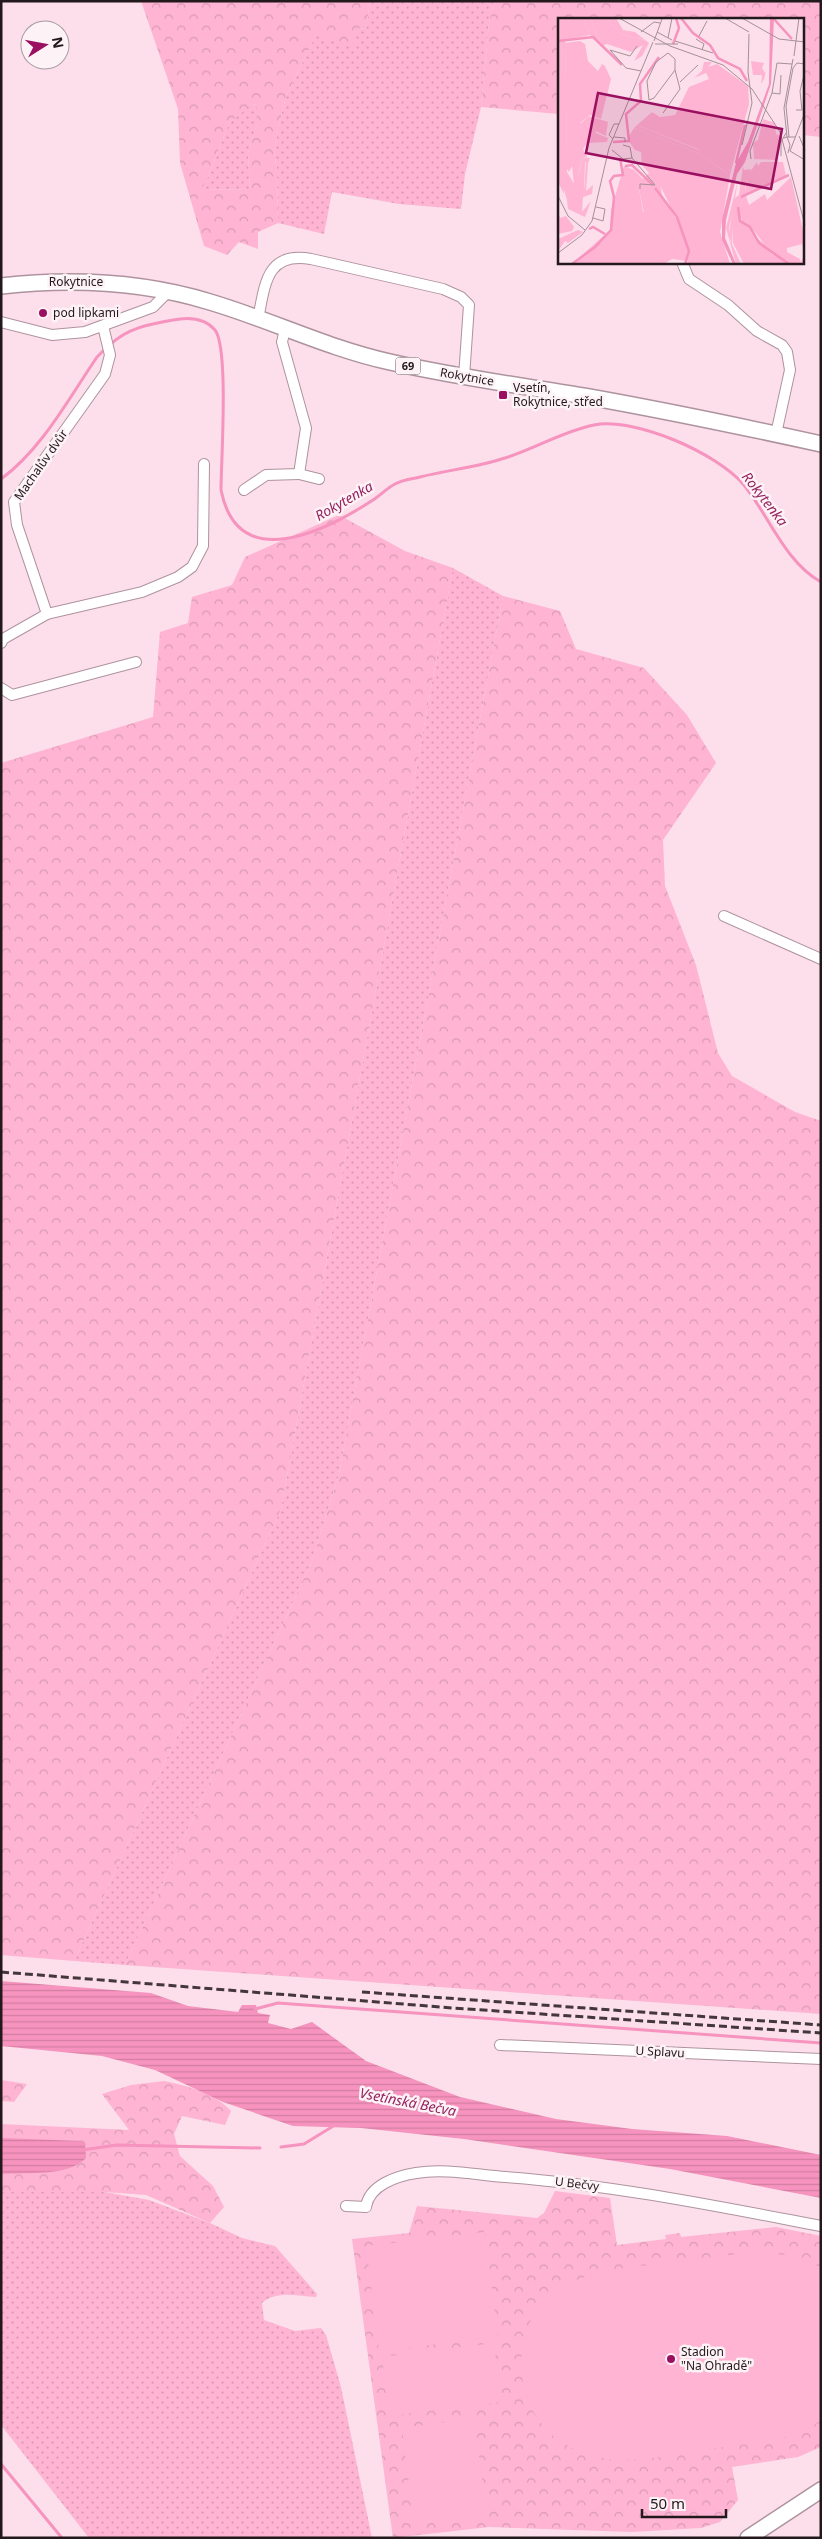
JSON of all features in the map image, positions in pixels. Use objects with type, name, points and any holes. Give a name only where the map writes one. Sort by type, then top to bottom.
[{"type":"main road","name":"Rokytnice","points":[[1,286],[48,282],[102,282],[169,291],[212,302],[358,354],[464,377],[589,397],[821,444]]},
{"type":"main road","points":[[748,2538],[821,2490]]},
{"type":"street","points":[[258,319],[270,273],[275,265],[290,257],[311,259],[443,289],[461,297],[469,305],[464,377]]},
{"type":"street","points":[[683,264],[689,279],[728,305],[757,331],[782,345],[787,352],[790,370],[776,434]]},
{"type":"street","points":[[1,322],[32,331],[59,335],[85,332],[153,307],[169,291]]},
{"type":"street","name":"Machalův dvůr","points":[[47,614],[17,525],[14,502],[105,374],[110,355],[103,326]]},
{"type":"street","points":[[285,329],[282,342],[306,428],[299,474]]},
{"type":"street","points":[[1,643],[47,614],[142,592],[178,577],[192,567],[202,546],[204,464]]},
{"type":"street","points":[[244,490],[266,475],[299,474],[319,479]]},
{"type":"street","points":[[1,688],[12,694],[136,662]]},
{"type":"street","points":[[724,916],[821,959]]},
{"type":"street","name":"U Splavu","points":[[500,2045],[821,2059]]},
{"type":"street","name":"U Bečvy","points":[[346,2206],[366,2207],[369,2196],[375,2190],[401,2177],[423,2172],[443,2172],[540,2180],[652,2194],[821,2226]]},
{"type":"green space","points":[[141,1],[370,1],[366,29],[356,28],[353,47],[316,35],[286,96],[274,152],[277,170],[278,223],[258,232],[258,249],[239,242],[227,255],[204,246],[180,163],[178,109]],"holes":[[[252,104],[257,105],[257,124],[248,153],[250,190],[201,189],[208,177],[229,123]]]},
{"type":"green space","points":[[370,1],[494,1],[489,23],[481,107],[465,174],[461,209],[399,204],[332,192],[324,234],[278,223],[277,170],[274,152],[286,96],[316,35],[356,28],[366,29]]},
{"type":"green space","points":[[494,1],[821,1],[821,137],[804,135],[804,18],[558,18],[558,114],[481,107],[489,23]]},
{"type":"green space","points":[[251,104],[257,105],[257,124],[248,153],[250,190],[200,189],[208,177],[229,123]]},
{"type":"green space","points":[[339,515],[405,551],[453,568],[281,1509],[74,1961],[1,1955],[1,763],[153,717],[160,632],[188,623],[192,597],[232,585],[245,557]]},
{"type":"green space","points":[[453,568],[503,596],[339,1474],[312,1561],[125,1965],[74,1961],[281,1509]]},
{"type":"green space","points":[[503,596],[560,611],[576,649],[644,668],[687,715],[716,763],[663,840],[665,886],[696,965],[718,1053],[732,1076],[795,1112],[821,1121],[821,2014],[125,1965],[312,1561],[339,1474]]},
{"type":"green space","points":[[1,2080],[27,2084],[14,2102],[1,2101]]},
{"type":"green space","points":[[164,2081],[192,2088],[209,2095],[231,2111],[225,2125],[182,2116],[174,2134],[180,2156],[213,2186],[224,2207],[210,2223],[146,2195],[105,2192],[1,2192],[1,2124],[129,2130],[102,2094],[131,2085]]},
{"type":"green space","points":[[555,2191],[610,2198],[617,2245],[666,2239],[665,2235],[680,2233],[681,2237],[776,2227],[821,2236],[821,2447],[798,2457],[732,2467],[738,2500],[720,2522],[701,2528],[632,2532],[489,2527],[393,2538],[352,2239],[409,2233],[417,2206],[537,2218],[544,2213]]},
{"type":"green space","points":[[1,2192],[105,2192],[149,2200],[210,2223],[242,2238],[275,2246],[317,2294],[316,2297],[274,2296],[262,2303],[264,2320],[295,2331],[321,2328],[326,2335],[341,2387],[372,2538],[89,2538],[1,2425]]},
{"type":"green space","points":[[485,2232],[498,2337],[379,2351],[366,2246]]},
{"type":"green space","name":"Stadion \"Na Ohradě\"","points":[[752,2252],[786,2255],[821,2267],[821,2420],[799,2433],[775,2440],[627,2460],[597,2457],[585,2453],[565,2444],[550,2433],[536,2416],[526,2396],[522,2374],[522,2352],[527,2331],[536,2312],[551,2295],[570,2283],[602,2272]]},
{"type":"green space","points":[[494,2343],[501,2402],[389,2416],[382,2357]]},
{"type":"green space","points":[[474,2418],[487,2516],[414,2525],[402,2428]]},
{"type":"water","name":"Vsetínská Bečva","points":[[1,1981],[151,1993],[188,2006],[238,2012],[242,2005],[256,2005],[258,2013],[270,2015],[268,2023],[291,2029],[312,2022],[366,2061],[460,2097],[556,2119],[632,2129],[727,2136],[821,2155],[821,2198],[670,2169],[464,2139],[361,2128],[293,2126],[223,2102],[155,2070],[102,2056],[1,2046]]},
{"type":"water","points":[[1,2138],[81,2141],[85,2143],[86,2158],[78,2164],[58,2171],[1,2174]]},
{"type":"waterway","name":"Rokytenka","points":[[110,345],[131,331],[156,323],[179,319],[201,320],[215,330],[222,359],[223,381],[221,490],[231,516],[245,532],[264,539],[286,538],[309,533],[354,512],[401,482],[495,461],[583,428],[611,424],[631,426],[674,440],[715,461],[731,473],[753,497],[787,551],[797,563],[821,582]]},
{"type":"waterway","name":"Rokytenka","points":[[1,479],[16,467],[42,438],[97,357],[105,349]]},
{"type":"waterway","points":[[255,2009],[278,2003],[821,2043]]},
{"type":"waterway","points":[[281,2147],[304,2144],[335,2125]]},
{"type":"waterway","points":[[82,2150],[117,2145],[260,2148]]},
{"type":"waterway","points":[[1,2464],[62,2538]]},
{"type":"railway","points":[[1,1972],[453,2008],[821,2033]]},
{"type":"railway","points":[[362,1992],[821,2025]]},
{"type":"place","name":"pod lipkami","points":[[43,313]]},
{"type":"place","name":"Vsetín, Rokytnice, střed","points":[[503,395]]},
{"type":"place","name":"Stadion \"Na Ohradě\"","points":[[671,2359]]}]
